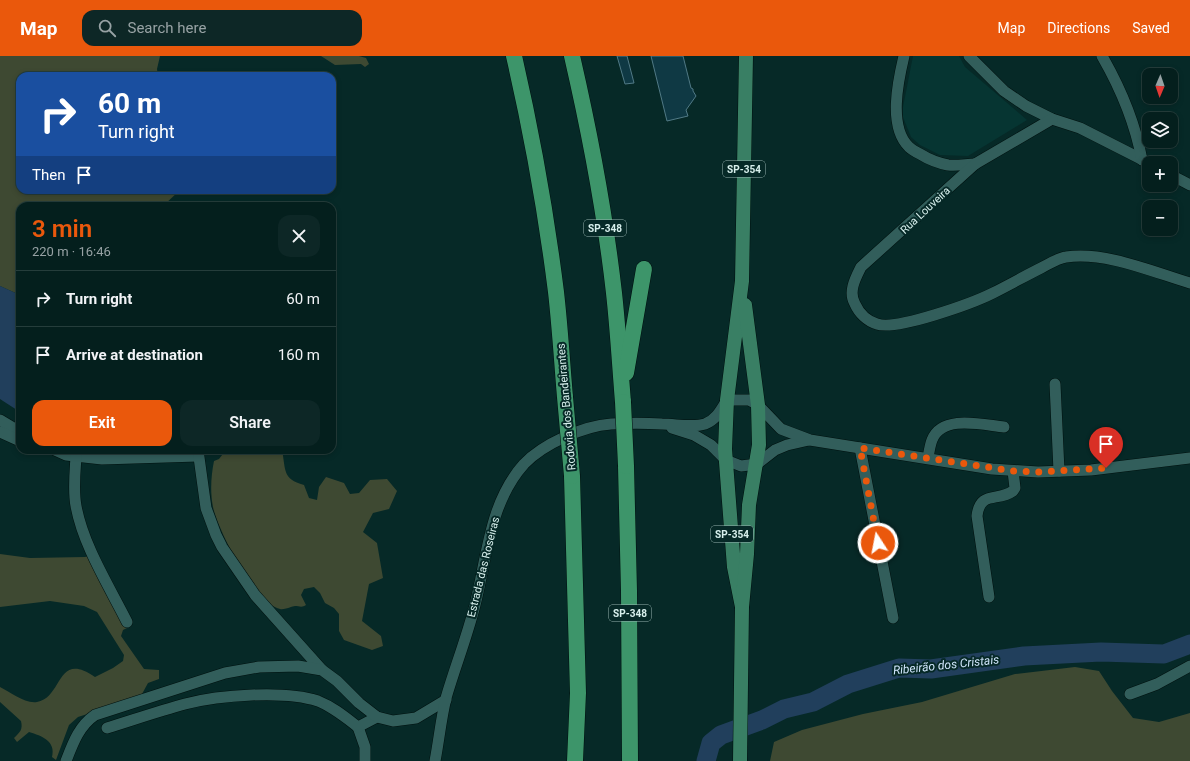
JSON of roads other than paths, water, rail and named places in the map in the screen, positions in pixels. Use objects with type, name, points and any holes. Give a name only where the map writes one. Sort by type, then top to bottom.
[{"type":"highway","name":"Rodovia dos Bandeirantes","points":[[514,56],[527,113],[543,197],[556,293],[572,476],[578,693],[575,761]]},
{"type":"highway","name":"SP-348","points":[[572,56],[595,166],[614,292],[626,466],[630,591],[630,761]]},
{"type":"highway","points":[[622,399],[644,269]]},
{"type":"main road","name":"SP-354","points":[[742,607],[734,567],[726,460],[727,400],[742,281],[746,56]]},
{"type":"main road","name":"SP-354","points":[[740,760],[742,607],[747,554],[749,505],[759,446],[758,405],[742,281]]},
{"type":"street","points":[[904,56],[899,76],[897,98],[897,122],[900,134],[909,147],[928,159],[949,165],[976,164]]},
{"type":"street","points":[[969,56],[1004,90],[1026,106],[1052,119],[1080,128],[1142,159]]},
{"type":"street","points":[[1102,56],[1118,83],[1144,156]]},
{"type":"street","name":"Rua Louveira","points":[[1052,119],[976,164],[861,268],[852,287],[852,299],[860,313],[877,324],[888,325],[908,322],[971,303],[1065,257],[1088,256],[1112,259],[1190,283]]},
{"type":"street","points":[[1178,179],[1190,185]]},
{"type":"street","points":[[1055,384],[1059,471]]},
{"type":"street","points":[[727,400],[749,400],[758,405],[780,429],[810,440],[1013,471],[1059,471],[1121,467],[1190,458]]},
{"type":"street","name":"Estrada das Roseiras","points":[[435,761],[446,700],[474,606],[491,528],[500,503],[512,480],[524,464],[544,448],[578,432],[610,424],[695,426],[705,424],[718,415],[727,400]]},
{"type":"street","points":[[0,420],[16,430]]},
{"type":"street","points":[[928,458],[932,439],[938,431],[948,425],[959,422],[1004,427]]},
{"type":"street","name":"Estrada das Roseiras","points":[[660,424],[694,435],[711,445],[726,460]]},
{"type":"street","points":[[0,432],[16,439]]},
{"type":"street","points":[[726,460],[741,466],[757,464],[775,450],[787,445],[810,440]]},
{"type":"street","points":[[860,448],[893,618]]},
{"type":"street","points":[[64,454],[102,459],[182,454]]},
{"type":"street","points":[[198,454],[206,508],[222,547],[255,595],[322,670],[337,681],[359,703],[377,718],[393,721],[416,718],[446,700]]},
{"type":"street","points":[[76,456],[74,494],[80,520],[90,547],[127,622]]},
{"type":"street","points":[[989,597],[977,516],[978,508],[985,499],[1013,491],[1015,488],[1013,471]]},
{"type":"street","points":[[66,761],[85,722],[95,715],[226,673],[259,668],[298,666],[322,670]]},
{"type":"street","points":[[1130,694],[1157,684],[1190,666]]},
{"type":"street","points":[[107,728],[186,703],[221,698],[265,695],[298,697],[317,701],[336,709],[358,727],[365,747],[365,761]]},
{"type":"street","points":[[358,727],[377,718]]},
{"type":"water","points":[[0,286],[16,293],[16,409],[0,399]]},
{"type":"waterway","name":"Ribeirão dos Cristais","points":[[706,761],[711,743],[721,735],[762,720],[784,709],[813,702],[848,684],[899,668],[931,669],[1024,656],[1101,652],[1164,654],[1190,644]]}]
